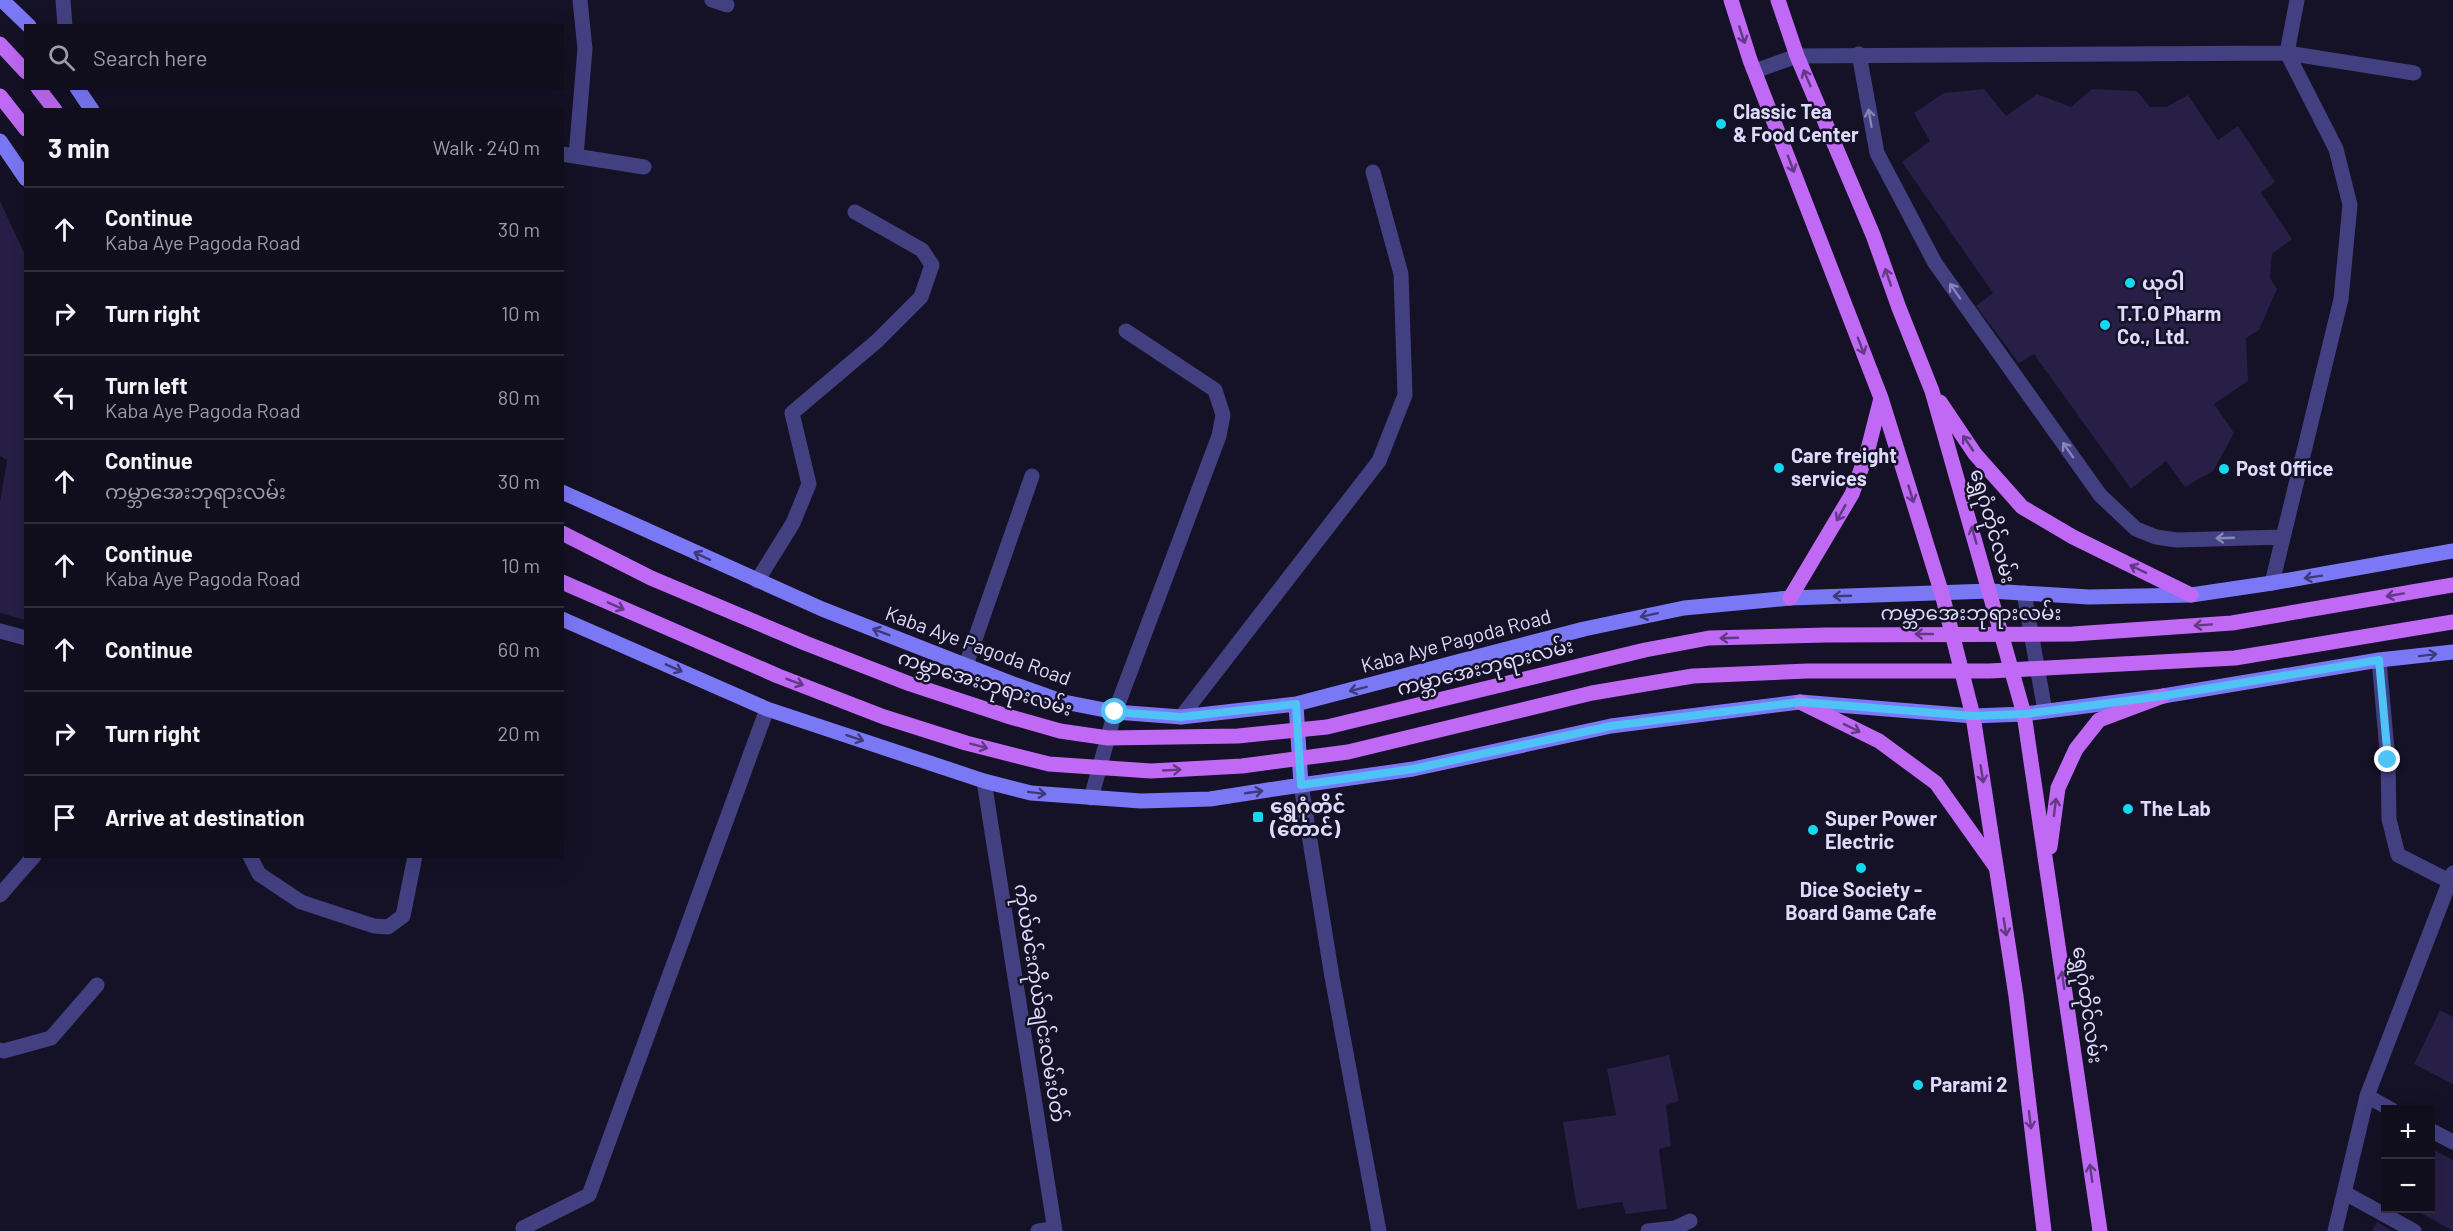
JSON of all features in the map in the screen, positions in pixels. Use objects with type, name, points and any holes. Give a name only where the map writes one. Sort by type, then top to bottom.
[{"type":"main road","points":[[2,0],[27,24]]},
{"type":"main road","points":[[1731,0],[1755,70],[1881,398],[1942,594],[1973,716],[2016,996],[2044,1231]]},
{"type":"main road","name":"ရွှေဂုံတိုင်လမ်း","points":[[1778,0],[1797,56],[1873,235],[1932,391],[2024,714],[2100,1231]]},
{"type":"main road","points":[[0,44],[24,70]]},
{"type":"main road","points":[[40,90],[53,108]]},
{"type":"main road","points":[[78,90],[91,108]]},
{"type":"main road","points":[[0,96],[24,126]]},
{"type":"main road","points":[[0,141],[24,176]]},
{"type":"main road","points":[[1932,391],[1975,454],[2022,507],[2073,537],[2191,595]]},
{"type":"main road","points":[[1790,598],[1852,494],[1867,453],[1881,398]]},
{"type":"main road","name":"Kaba Aye Pagoda Road","points":[[564,493],[822,609],[1064,702],[1115,712],[1181,717],[1296,704],[1595,627],[1684,608],[1790,598]]},
{"type":"main road","name":"ကမ္ဘာအေးဘုရားလမ်း","points":[[564,535],[651,578],[805,643],[910,684],[1060,731],[1108,738],[1238,736],[1327,727],[1645,650],[1709,638],[2073,634],[2232,623],[2453,585]]},
{"type":"main road","name":"ကမ္ဘာအေးဘုရားလမ်း","points":[[1790,598],[1990,591],[2090,597],[2191,595],[2272,584],[2453,551]]},
{"type":"main road","points":[[564,583],[768,671],[884,717],[1049,764],[1151,771],[1242,766],[1348,752],[1592,693],[1693,676],[1807,671],[1989,671],[2235,658],[2453,622]]},
{"type":"main road","points":[[564,619],[767,709],[984,781],[1031,793],[1141,801],[1210,799],[1413,769],[1611,726],[1800,702],[1973,716],[2024,714],[2163,696],[2379,660],[2453,652]]},
{"type":"main road","points":[[2048,865],[2058,788],[2076,749],[2099,720],[2163,696]]},
{"type":"main road","points":[[1800,702],[1879,741],[1936,783],[1996,869]]},
{"type":"main road","points":[[1296,704],[1301,785]]},
{"type":"street","points":[[63,0],[65,24]]},
{"type":"street","points":[[580,0],[585,49],[569,155],[644,166]]},
{"type":"street","points":[[2272,584],[2341,299],[2350,205],[2336,149],[2287,53],[2297,0]]},
{"type":"street","points":[[1755,70],[1797,56],[1859,54],[2287,53],[2414,73]]},
{"type":"street","points":[[1859,54],[1876,153],[1935,263],[2100,495],[2136,529],[2156,537],[2177,540],[2283,537]]},
{"type":"street","points":[[1181,717],[1379,461],[1406,395],[1401,274],[1373,172]]},
{"type":"street","points":[[758,581],[793,523],[809,484],[792,413],[877,341],[921,297],[932,265],[922,250],[855,212]]},
{"type":"street","points":[[1091,798],[1115,712],[1219,436],[1223,415],[1215,390],[1126,331]]},
{"type":"street","points":[[966,665],[1032,476]]},
{"type":"street","points":[[2024,593],[2045,711]]},
{"type":"street","points":[[0,631],[24,637]]},
{"type":"street","points":[[2334,1231],[2367,1096],[2452,879],[2398,855],[2389,819],[2388,760],[2379,660]]},
{"type":"street","points":[[523,1228],[589,1195],[767,709]]},
{"type":"street","name":"ကိုယ်မင်းကိုယ်ချင်းလမ်းပိတ်","points":[[984,781],[1054,1230]]},
{"type":"street","points":[[1301,785],[1332,977],[1379,1231]]},
{"type":"street","points":[[0,895],[32,858]]},
{"type":"street","points":[[251,858],[259,873],[301,902],[374,926],[388,927],[402,916],[415,858]]},
{"type":"street","points":[[0,1050],[51,1038],[97,985]]},
{"type":"street","points":[[2367,1096],[2383,1105]]},
{"type":"street","points":[[2435,1133],[2453,1142]]},
{"type":"street","points":[[2345,1193],[2414,1231]]},
{"type":"street","points":[[1648,1231],[1675,1228],[1690,1221]]},
{"type":"street","points":[[1038,1231],[1054,1230]]},
{"type":"building","name":"ယုဝါ","points":[[1984,89],[2006,116],[2037,94],[2071,107],[2092,89],[2137,91],[2150,107],[2166,107],[2188,95],[2218,140],[2238,126],[2275,182],[2261,193],[2292,239],[2272,254],[2270,278],[2277,289],[2259,330],[2246,338],[2248,381],[2214,404],[2234,433],[2213,471],[2185,487],[2166,461],[2131,489],[2034,354],[2019,363],[1976,306],[1993,293],[1902,162],[1930,141],[1914,113],[1944,93]]},
{"type":"building","points":[[0,201],[24,253],[24,619],[0,613],[0,502],[7,460],[0,456]]},
{"type":"building","points":[[2440,1010],[2453,1017],[2453,1084],[2414,1064]]},
{"type":"building","points":[[1669,1055],[1679,1101],[1666,1105],[1671,1146],[1659,1149],[1667,1209],[1626,1214],[1622,1202],[1577,1209],[1563,1122],[1616,1115],[1607,1069]]},
{"type":"building","points":[[2435,1151],[2453,1160],[2453,1231],[2421,1213],[2435,1213]]},
{"type":"building","points":[[2377,1222],[2393,1231],[2372,1231]]},
{"type":"place","name":"Classic Tea & Food Center","points":[[1721,124]]},
{"type":"place","name":"ယုဝါ","points":[[2130,283]]},
{"type":"place","name":"T.T.O Pharm Co., Ltd.","points":[[2105,325]]},
{"type":"place","name":"Care freight services","points":[[1779,468]]},
{"type":"place","name":"Post Office","points":[[2224,469]]},
{"type":"place","name":"The Lab","points":[[2128,809]]},
{"type":"place","name":"ရွှေဂုံတိုင် (တောင်)","points":[[1258,817]]},
{"type":"place","name":"Super Power Electric","points":[[1813,830]]},
{"type":"place","name":"Dice Society - Board Game Cafe","points":[[1861,868]]},
{"type":"place","name":"Parami 2","points":[[1918,1085]]},
{"type":"route","points":[[1115,712],[1181,717],[1296,704],[1301,785],[1413,769],[1611,726],[1800,702],[1973,716],[2024,714],[2163,696],[2379,660],[2388,760]]}]
